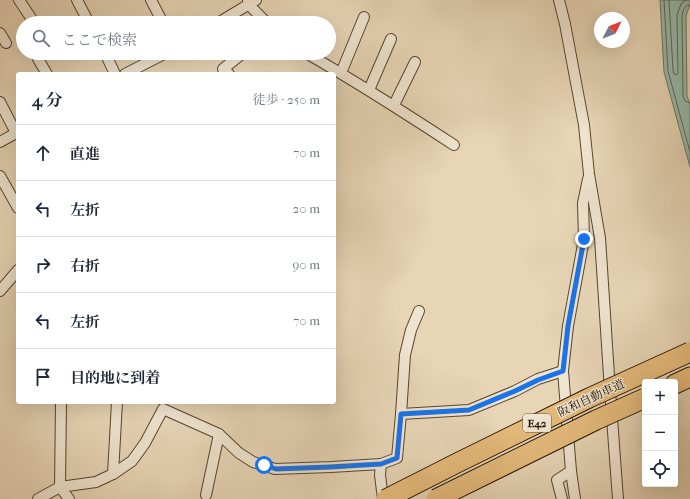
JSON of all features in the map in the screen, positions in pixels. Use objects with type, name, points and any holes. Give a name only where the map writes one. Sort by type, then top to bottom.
[{"type":"highway","name":"阪和自動車道","points":[[384,499],[589,398],[690,352]]},
{"type":"highway","points":[[678,383],[690,378]]},
{"type":"highway","name":"阪和自動車道","points":[[436,499],[596,420],[642,399]]},
{"type":"street","points":[[19,0],[30,16]]},
{"type":"street","points":[[77,0],[85,16]]},
{"type":"street","points":[[151,0],[159,16]]},
{"type":"street","points":[[559,0],[584,125],[589,174],[600,238],[618,499]]},
{"type":"street","points":[[229,16],[251,2],[262,16]]},
{"type":"street","points":[[341,73],[364,17]]},
{"type":"street","points":[[0,33],[6,43]]},
{"type":"street","points":[[369,90],[391,38]]},
{"type":"street","points":[[39,60],[46,72]]},
{"type":"street","points":[[108,60],[114,72]]},
{"type":"street","points":[[129,72],[152,60]]},
{"type":"street","points":[[227,72],[223,69],[234,60]]},
{"type":"street","points":[[318,60],[394,105],[454,145]]},
{"type":"street","points":[[394,105],[415,62]]},
{"type":"street","points":[[0,102],[16,131]]},
{"type":"street","points":[[0,142],[16,134]]},
{"type":"street","points":[[575,499],[571,471],[563,371],[568,326],[584,239],[583,203],[589,174]]},
{"type":"street","points":[[0,176],[16,202]]},
{"type":"street","points":[[0,291],[16,272]]},
{"type":"street","points":[[38,499],[60,487],[96,482],[113,474],[132,461],[145,443],[163,409],[219,434],[239,453],[253,462],[276,469],[381,464],[397,458],[404,355],[411,330],[419,311]]},
{"type":"street","points":[[401,414],[469,410],[538,380],[563,371]]},
{"type":"street","points":[[61,404],[60,487],[69,499]]},
{"type":"street","points":[[113,474],[117,404]]},
{"type":"street","points":[[206,495],[219,434]]},
{"type":"street","points":[[381,464],[380,475],[384,499]]},
{"type":"street","points":[[562,499],[557,480],[571,471]]},
{"type":"water","points":[[660,0],[690,0],[686,16],[687,96],[690,104],[690,167],[664,72]]},
{"type":"route","points":[[264,465],[276,469],[381,464],[397,458],[401,414],[469,410],[538,380],[563,371],[568,326],[584,239]]}]
